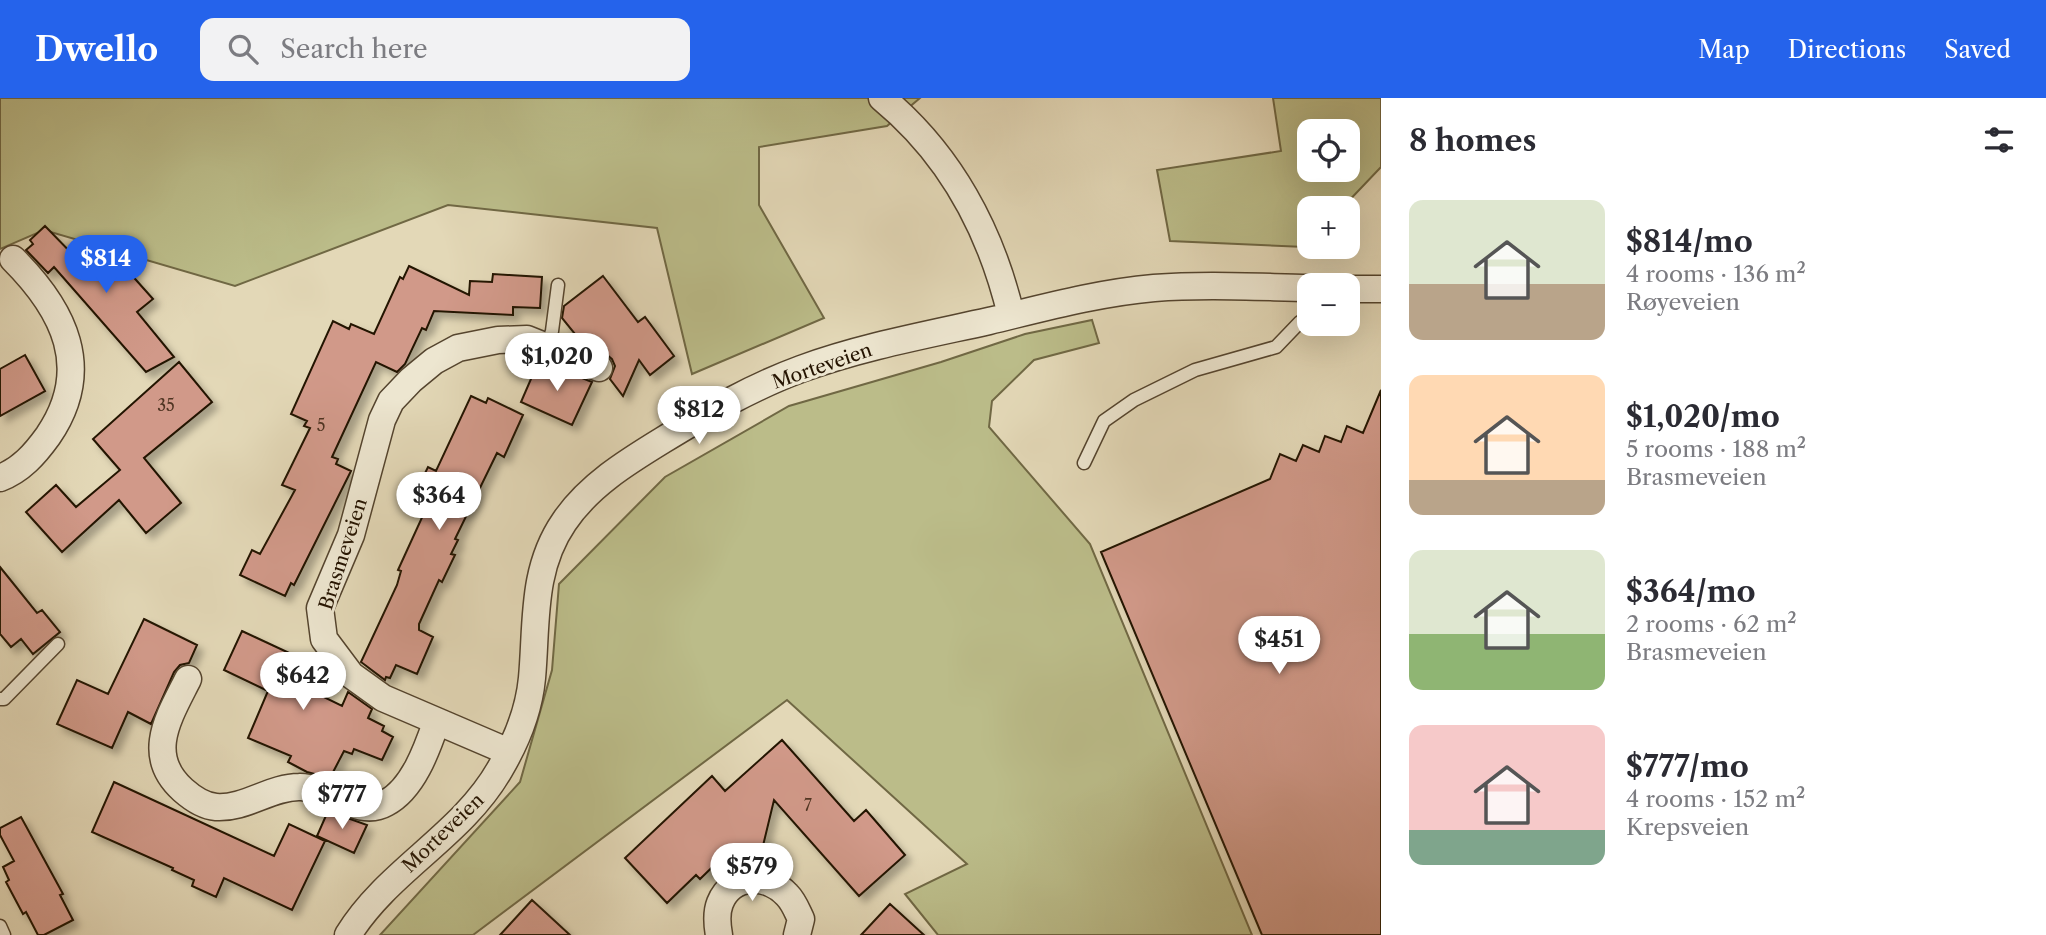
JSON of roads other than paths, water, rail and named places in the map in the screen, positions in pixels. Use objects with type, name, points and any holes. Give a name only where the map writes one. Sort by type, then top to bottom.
[{"type":"street","points":[[882,98],[907,120],[935,152],[960,188],[997,262],[1011,315]]},
{"type":"street","points":[[0,478],[16,470],[37,451],[60,417],[70,382],[71,363],[64,327],[38,286],[13,259]]},
{"type":"street","name":"Morteveien","points":[[348,935],[381,892],[479,801],[509,752],[528,702],[532,681],[536,600],[545,558],[563,523],[592,490],[627,463],[694,421],[743,395],[801,369],[873,348],[1083,298],[1155,288],[1297,288]]},
{"type":"street","points":[[1360,289],[1381,289]]},
{"type":"street","name":"Brasmeveien","points":[[509,752],[436,723],[383,698],[351,675],[324,639],[320,608],[351,536],[382,420],[391,401],[434,361],[458,348],[498,340],[527,339],[599,368]]},
{"type":"street","points":[[188,679],[164,726],[162,750],[165,764],[178,787],[190,796],[216,807],[299,786],[356,805],[369,807],[386,804],[399,793],[417,768],[436,723]]},
{"type":"street","points":[[719,935],[716,919],[719,904],[726,891],[737,883],[750,879],[775,885],[787,895],[801,919],[797,935]]},
{"type":"lane","points":[[547,347],[552,331],[558,285]]},
{"type":"lane","points":[[1084,463],[1104,421],[1134,400],[1195,370],[1276,347],[1297,326]]},
{"type":"lane","points":[[0,699],[4,699],[58,644]]},
{"type":"lane","points":[[0,926],[4,935]]}]
